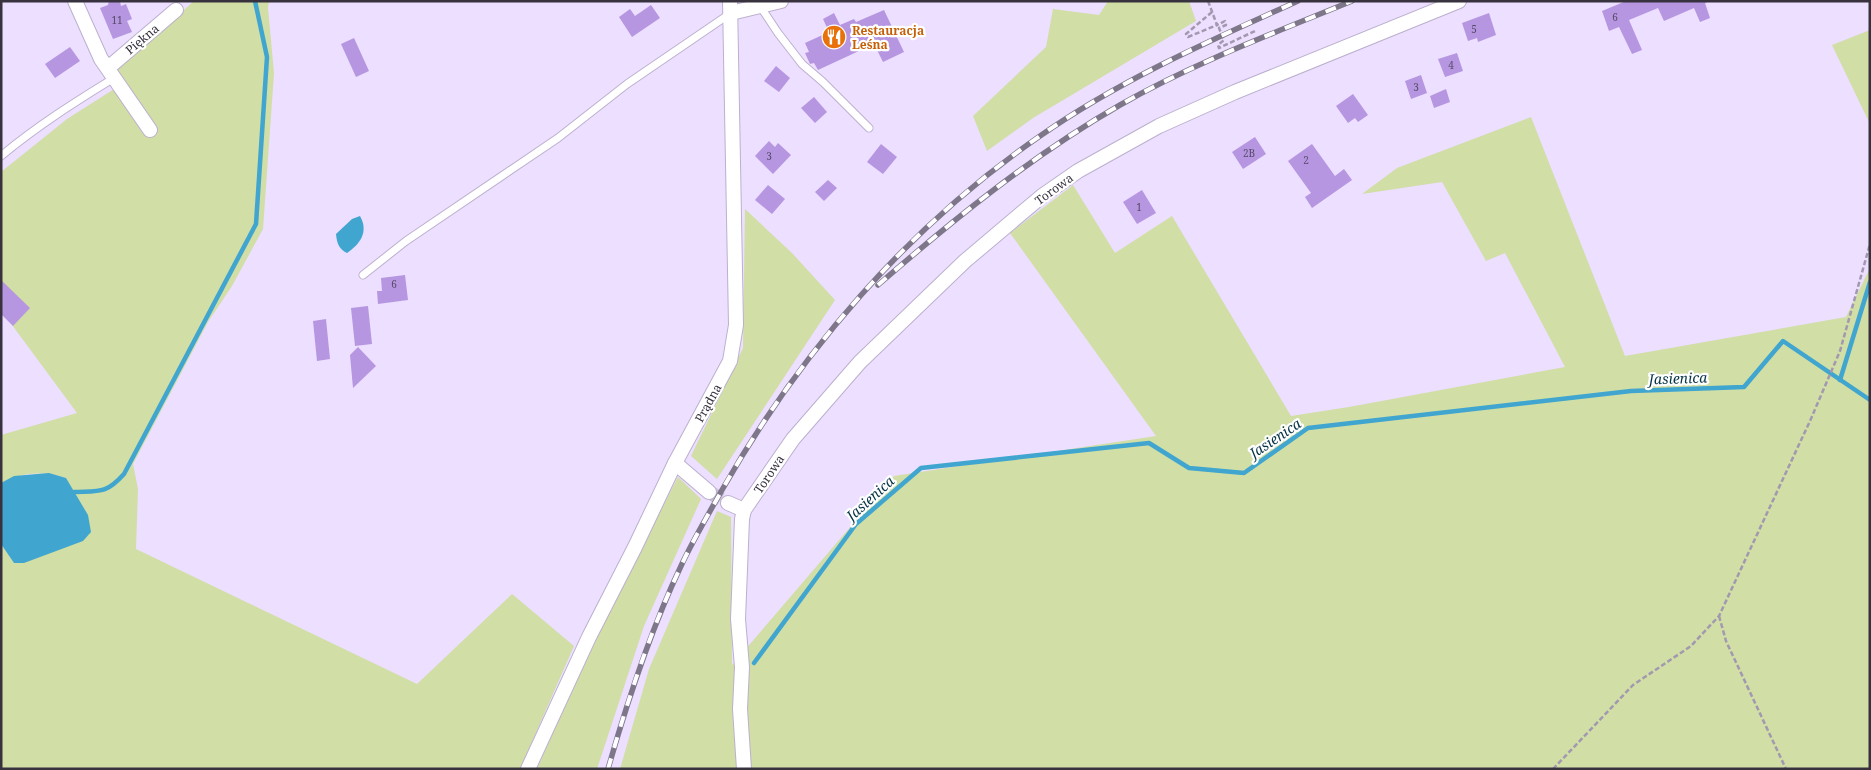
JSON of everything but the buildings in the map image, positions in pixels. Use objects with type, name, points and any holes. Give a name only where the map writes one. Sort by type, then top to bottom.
[{"type":"street","points":[[75,1],[111,73],[150,130]]},
{"type":"street","points":[[731,7],[760,6],[781,1]]},
{"type":"street","name":"Torowa","points":[[744,510],[793,439],[860,362],[965,261],[1042,196],[1078,171],[1159,126],[1235,92],[1459,1]]},
{"type":"street","name":"Prądna","points":[[528,769],[589,637],[675,463],[730,361],[736,325],[731,7]]},
{"type":"street","name":"Piękna","points":[[111,73],[176,10]]},
{"type":"street","points":[[675,463],[709,492]]},
{"type":"street","points":[[728,503],[744,510],[742,519],[738,619],[742,667],[740,709],[744,769]]},
{"type":"lane","points":[[760,6],[802,64],[869,128]]},
{"type":"lane","points":[[363,275],[406,241],[558,138],[731,7]]},
{"type":"lane","points":[[1,156],[22,138],[111,73]]},
{"type":"path","points":[[1208,1],[1217,25]]},
{"type":"path","points":[[1212,12],[1186,34],[1188,37],[1225,21],[1226,25],[1219,28],[1224,40],[1218,44],[1219,48],[1255,31]]},
{"type":"path","points":[[1553,769],[1633,685],[1691,646],[1719,616],[1810,421],[1840,351],[1870,244]]},
{"type":"path","points":[[1719,616],[1726,641],[1786,769]]},
{"type":"green space","points":[[194,1],[269,1],[274,73],[263,229],[232,286],[208,322],[133,464],[138,489],[136,549],[417,684],[512,594],[574,646],[520,769],[1,769],[1,544],[14,563],[66,478],[50,474],[33,474],[9,479],[1,483],[1,435],[77,413],[1,310],[1,172],[67,119],[122,84],[114,71]]},
{"type":"green space","points":[[1108,1],[1189,1],[1196,21],[1033,118],[987,151],[973,116],[1046,47],[1053,9],[1099,15]]},
{"type":"green space","points":[[1870,30],[1870,124],[1832,45]]},
{"type":"green space","points":[[1531,117],[1625,356],[1846,317],[1870,268],[1870,769],[620,769],[649,669],[717,511],[731,517],[732,665],[894,476],[1156,436],[1010,233],[1073,185],[1115,253],[1172,216],[1291,416],[1565,367],[1505,253],[1486,261],[1442,182],[1362,194],[1397,168]]},
{"type":"green space","points":[[745,209],[792,253],[835,300],[717,479],[691,456],[743,348]]},
{"type":"green space","points":[[678,477],[701,499],[644,626],[597,769],[537,769],[594,639]]},
{"type":"water","points":[[360,216],[364,227],[362,237],[356,246],[347,253],[339,246],[336,234],[352,219]]},
{"type":"water","points":[[49,473],[66,478],[88,515],[91,532],[83,541],[24,563],[14,563],[1,544],[1,483],[14,476]]},
{"type":"waterway","points":[[74,492],[102,490],[112,485],[124,474],[256,224],[267,57],[255,1]]},
{"type":"waterway","points":[[1840,380],[1870,282]]},
{"type":"waterway","name":"Jasienica","points":[[754,663],[856,524],[921,468],[1149,443],[1189,468],[1244,473],[1308,428],[1631,391],[1744,387],[1783,341],[1870,400]]},
{"type":"tunnel","points":[[709,492],[728,503]]},
{"type":"railway","points":[[608,769],[650,640],[670,591],[696,537],[753,439],[786,389],[861,295],[902,251],[946,210],[1040,136],[1133,79],[1298,1]]},
{"type":"railway","points":[[878,285],[965,212],[1025,167],[1088,124],[1148,90],[1205,62],[1352,1]]},
{"type":"place","name":"Restauracja Leśna","points":[[834,37]]}]
